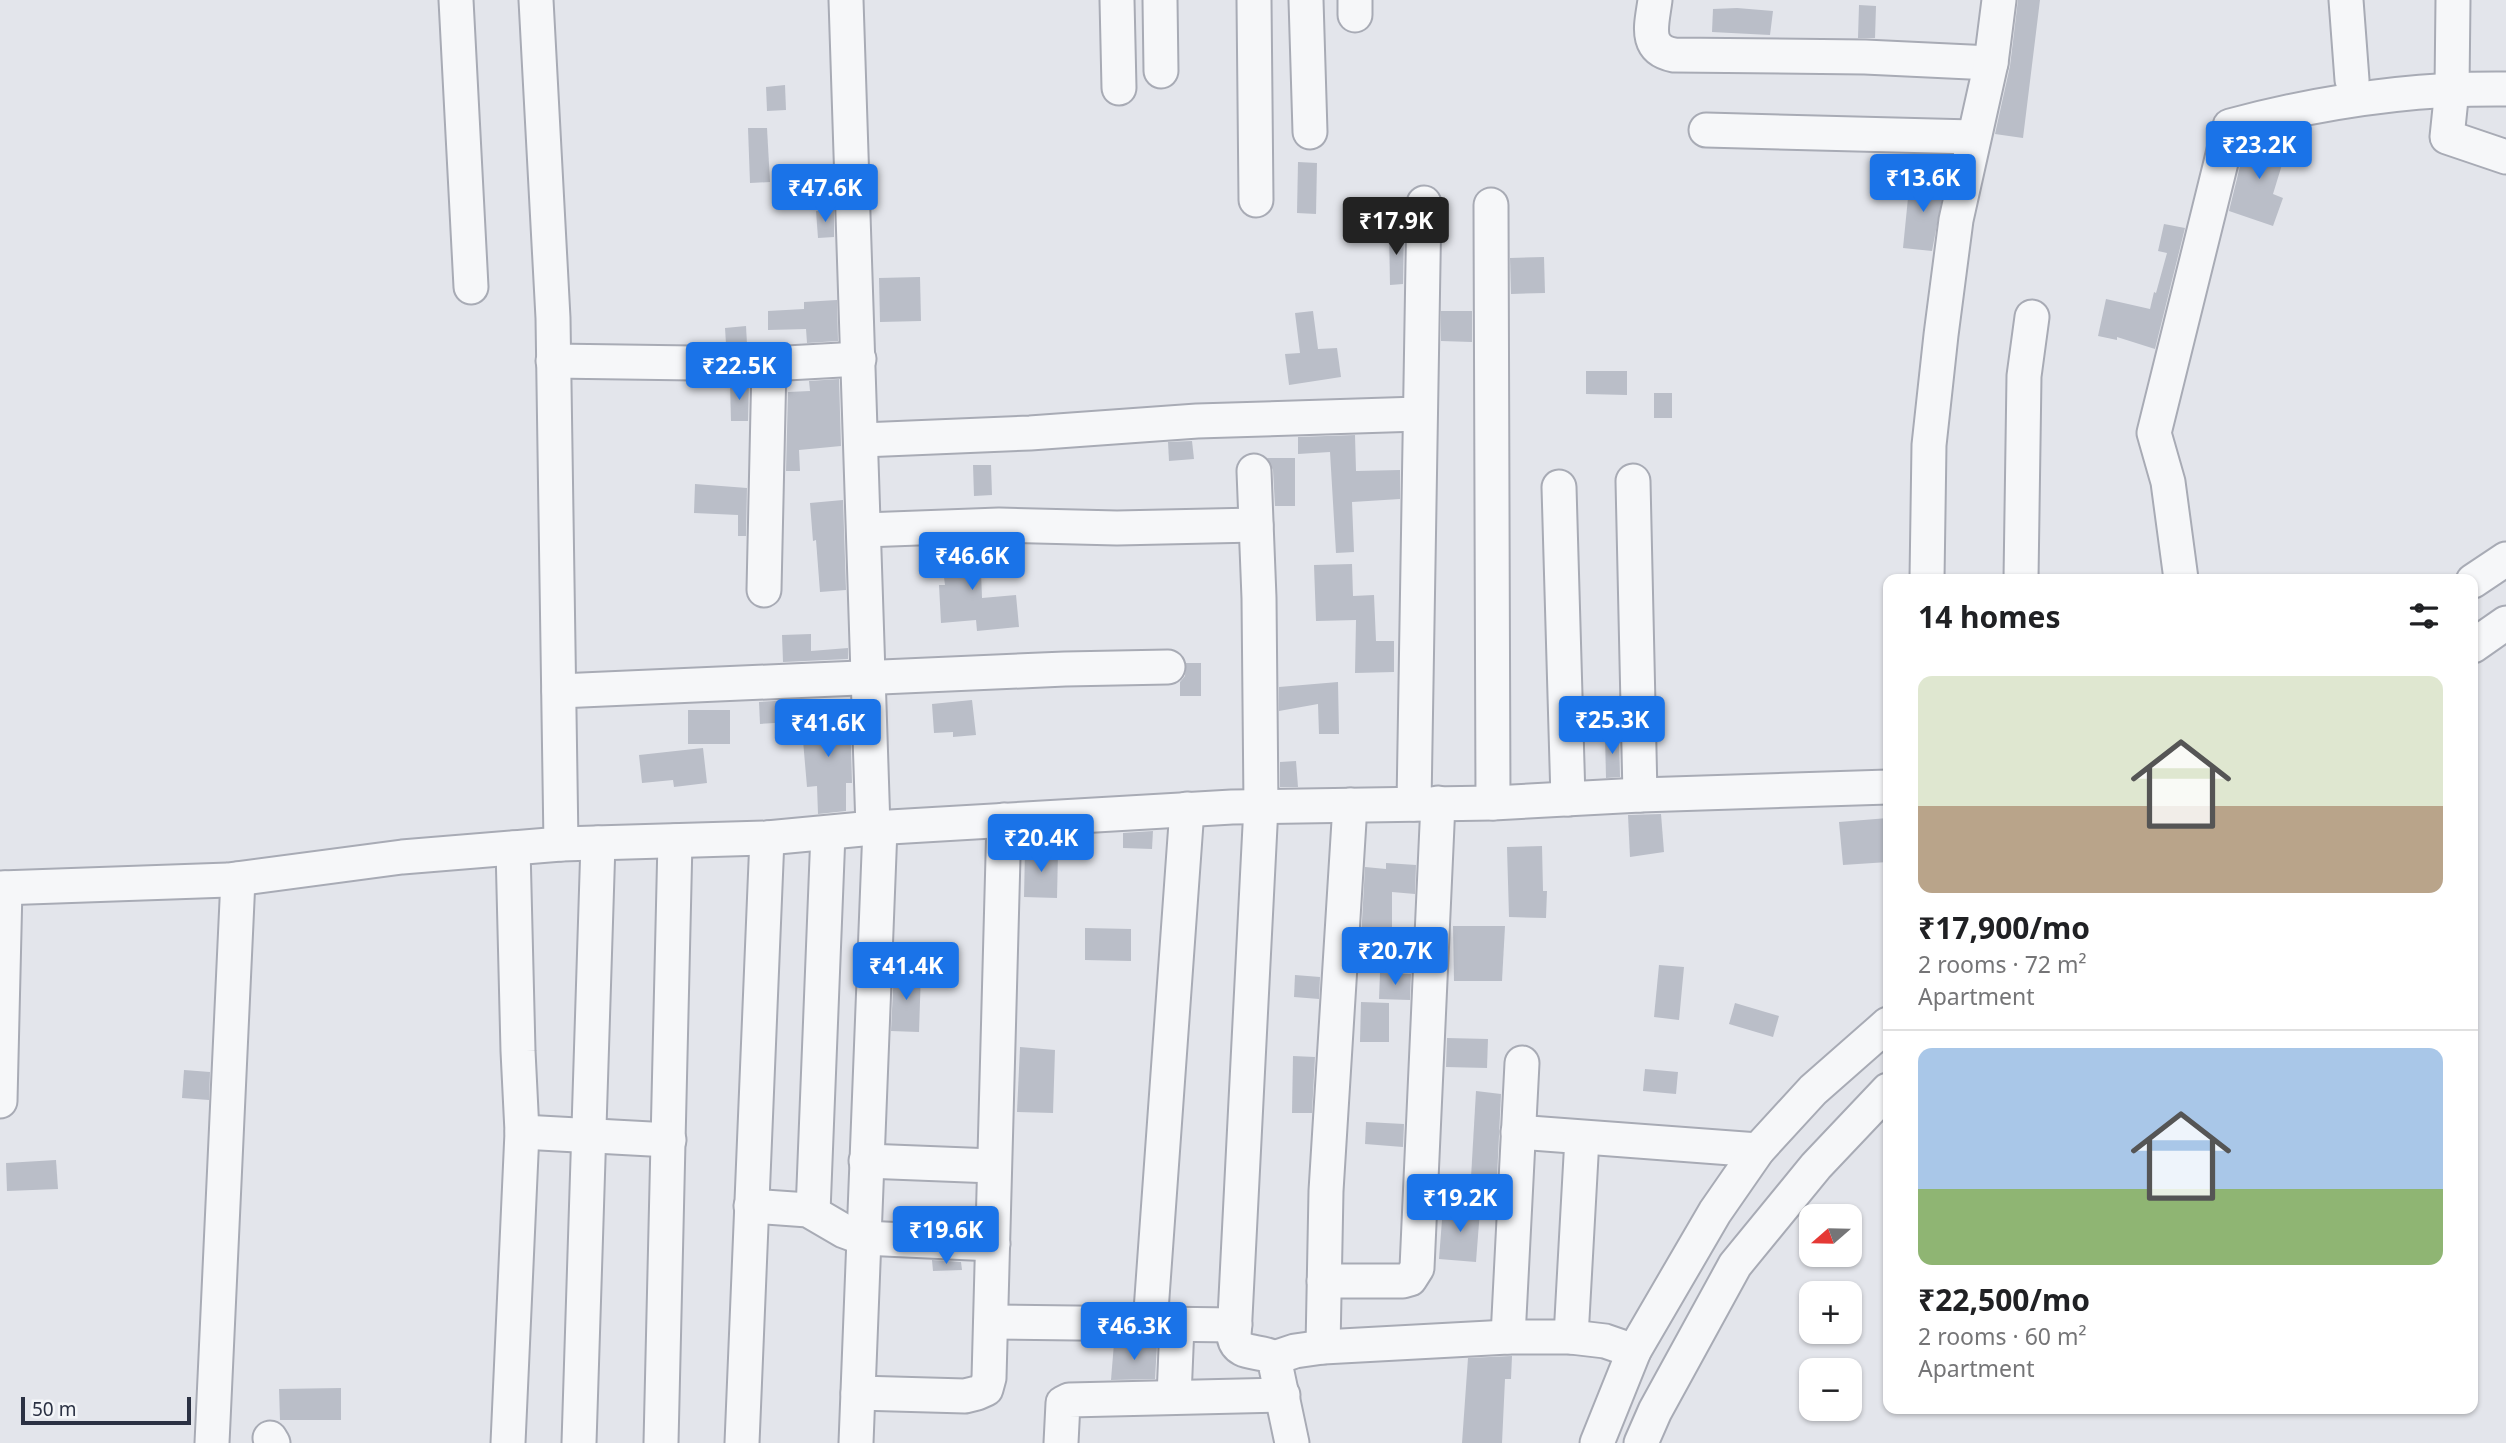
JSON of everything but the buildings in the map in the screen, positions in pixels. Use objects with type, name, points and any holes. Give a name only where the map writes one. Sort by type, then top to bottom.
[{"type":"street","points":[[456,0],[471,287]]},
{"type":"street","points":[[536,0],[553,361],[561,844]]},
{"type":"street","points":[[846,0],[869,678],[877,828],[856,1443]]},
{"type":"street","points":[[1117,0],[1119,88]]},
{"type":"street","points":[[1160,0],[1161,71]]},
{"type":"street","points":[[1254,0],[1256,200]]},
{"type":"street","points":[[1306,0],[1310,132]]},
{"type":"street","points":[[1655,0],[1651,32],[1656,48],[1663,53],[1865,57],[1991,63]]},
{"type":"street","points":[[1927,574],[1929,445],[1956,220],[1991,63],[1999,0]]},
{"type":"street","points":[[2346,0],[2352,80]]},
{"type":"street","points":[[2453,0],[2452,89],[2447,137],[2506,156]]},
{"type":"street","points":[[2180,574],[2168,482],[2154,433],[2230,126],[2288,110],[2452,89],[2506,89]]},
{"type":"street","points":[[1706,130],[1973,137]]},
{"type":"street","points":[[1324,1281],[1403,1281],[1410,1279],[1417,1268],[1426,804],[1419,414],[1424,203]]},
{"type":"street","points":[[1491,205],[1493,803]]},
{"type":"street","points":[[2021,574],[2024,376],[2032,317]]},
{"type":"street","points":[[553,361],[769,364],[859,359]]},
{"type":"street","points":[[764,590],[769,364]]},
{"type":"street","points":[[862,440],[1030,433],[1197,421],[1419,414]]},
{"type":"street","points":[[1254,471],[1261,806],[1235,1344],[1240,1349],[1269,1354],[1274,1358],[1292,1443]]},
{"type":"street","points":[[1633,481],[1640,795]]},
{"type":"street","points":[[1559,487],[1568,799]]},
{"type":"street","points":[[864,530],[999,525],[1117,528],[1256,525]]},
{"type":"street","points":[[2478,578],[2506,558]]},
{"type":"street","points":[[2478,643],[2506,623]]},
{"type":"street","points":[[559,691],[1168,667]]},
{"type":"street","points":[[0,1101],[3,888],[238,879],[402,858],[561,844],[767,838],[877,828],[1188,809],[1493,803],[1883,787]]},
{"type":"street","points":[[1323,1347],[1326,1191],[1350,805]]},
{"type":"street","points":[[1174,1397],[1163,1325],[1188,809]]},
{"type":"street","points":[[858,1393],[978,1394],[986,1389],[989,1378],[1004,820]]},
{"type":"street","points":[[813,1212],[828,833]]},
{"type":"street","points":[[742,1443],[767,838]]},
{"type":"street","points":[[661,1443],[675,841]]},
{"type":"street","points":[[579,1443],[598,843]]},
{"type":"street","points":[[508,1443],[522,1132],[513,848]]},
{"type":"street","points":[[212,1443],[238,879]]},
{"type":"street","points":[[1597,1443],[1634,1351],[1715,1212],[1758,1150],[1813,1090],[1883,1028]]},
{"type":"street","points":[[1508,1337],[1521,1063]]},
{"type":"street","points":[[1641,1443],[1656,1410],[1735,1265],[1816,1166],[1883,1095]]},
{"type":"street","points":[[522,1132],[669,1140]]},
{"type":"street","points":[[1518,1132],[1758,1150]]},
{"type":"street","points":[[1571,1337],[1582,1138]]},
{"type":"street","points":[[866,1161],[993,1166]]},
{"type":"street","points":[[751,1206],[813,1212],[844,1231],[863,1237],[993,1244]]},
{"type":"street","points":[[991,1322],[1235,1325]]},
{"type":"street","points":[[1274,1358],[1295,1351],[1323,1347],[1508,1337],[1571,1337],[1605,1341],[1634,1351]]},
{"type":"street","points":[[1061,1443],[1061,1409],[1063,1403],[1069,1400],[1283,1395]]}]
